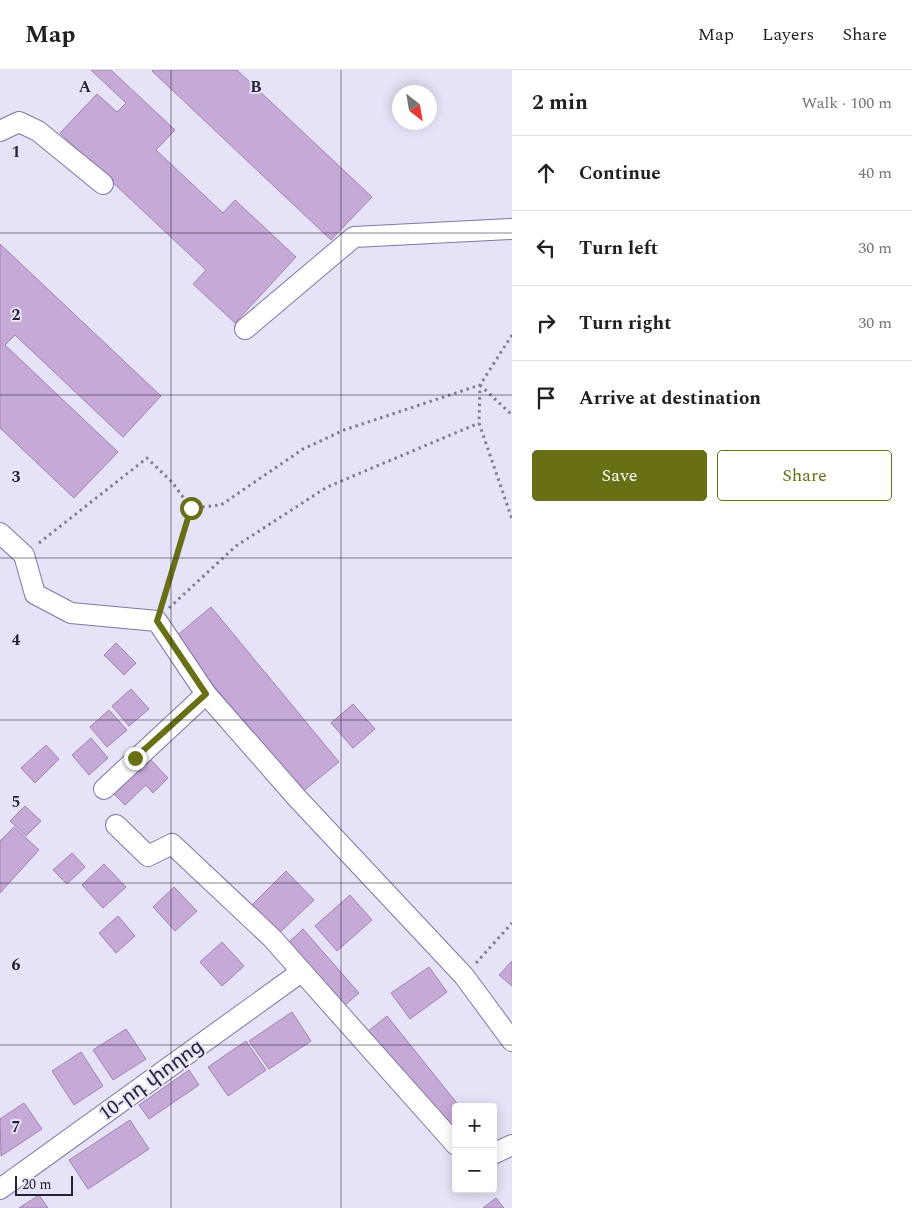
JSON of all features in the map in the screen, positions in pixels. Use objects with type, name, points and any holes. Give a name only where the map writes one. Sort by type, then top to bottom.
[{"type":"street","points":[[0,131],[18,122],[38,131],[103,184]]},
{"type":"street","points":[[245,329],[354,236],[512,229]]},
{"type":"street","points":[[0,533],[24,555],[35,594],[71,613],[157,621],[206,694],[298,799],[464,976],[512,1041]]},
{"type":"street","points":[[104,789],[206,694]]},
{"type":"street","points":[[116,825],[148,856],[172,844],[272,938],[452,1140]]},
{"type":"street","name":"10-րդ փողոց","points":[[0,1188],[301,972]]},
{"type":"street","points":[[497,1152],[512,1145]]},
{"type":"path","points":[[512,335],[480,384],[479,423],[512,519]]},
{"type":"path","points":[[480,384],[512,415]]},
{"type":"path","points":[[191,508],[221,505],[302,449],[344,430],[480,384]]},
{"type":"path","points":[[157,621],[236,546],[328,487],[479,423]]},
{"type":"path","points":[[24,555],[146,458],[172,482],[191,508]]},
{"type":"path","points":[[157,621],[191,508]]},
{"type":"path","points":[[464,976],[512,922]]},
{"type":"building","points":[[91,70],[111,70],[175,130],[156,150],[223,213],[235,200],[296,257],[235,323],[193,284],[206,270],[60,133],[97,94],[117,112],[126,103]]},
{"type":"building","points":[[153,70],[237,70],[372,197],[331,240]]},
{"type":"building","points":[[0,244],[161,396],[123,437],[15,335],[5,345],[118,452],[74,498],[0,428]]},
{"type":"building","points":[[211,607],[339,762],[302,792],[174,638]]},
{"type":"building","points":[[116,643],[136,663],[124,675],[104,655]]},
{"type":"building","points":[[131,689],[149,709],[129,726],[112,706]]},
{"type":"building","points":[[353,704],[375,729],[353,748],[331,723]]},
{"type":"building","points":[[109,710],[127,730],[107,747],[90,727]]},
{"type":"building","points":[[91,738],[108,758],[89,775],[72,755]]},
{"type":"building","points":[[46,745],[59,759],[35,783],[21,768]]},
{"type":"building","points":[[149,758],[168,778],[153,793],[146,785],[125,805],[113,793]]},
{"type":"building","points":[[25,806],[41,821],[26,836],[10,821]]},
{"type":"building","points":[[14,827],[39,850],[0,893],[0,841]]},
{"type":"building","points":[[72,853],[85,867],[67,884],[53,870]]},
{"type":"building","points":[[104,864],[126,887],[103,908],[82,885]]},
{"type":"building","points":[[286,871],[314,900],[276,936],[249,908]]},
{"type":"building","points":[[174,887],[197,911],[175,931],[153,907]]},
{"type":"building","points":[[350,895],[372,920],[337,951],[315,926]]},
{"type":"building","points":[[118,916],[135,936],[116,953],[99,933]]},
{"type":"building","points":[[303,929],[359,993],[342,1008],[287,944]]},
{"type":"building","points":[[222,942],[244,966],[222,986],[200,962]]},
{"type":"building","points":[[512,961],[512,986],[499,975]]},
{"type":"building","points":[[429,967],[447,992],[410,1019],[391,993]]},
{"type":"building","points":[[292,1012],[311,1041],[269,1069],[249,1041]]},
{"type":"building","points":[[387,1016],[457,1103],[452,1103],[452,1138],[367,1032]]},
{"type":"building","points":[[126,1029],[146,1059],[113,1080],[93,1050]]},
{"type":"building","points":[[246,1041],[266,1070],[228,1096],[208,1067]]},
{"type":"building","points":[[81,1052],[103,1086],[74,1105],[52,1071]]},
{"type":"building","points":[[189,1070],[199,1085],[149,1119],[139,1105]]},
{"type":"building","points":[[24,1103],[42,1129],[1,1156],[0,1119]]},
{"type":"building","points":[[130,1120],[149,1149],[88,1189],[69,1160]]},
{"type":"building","points":[[39,1195],[48,1208],[19,1208]]},
{"type":"building","points":[[496,1198],[504,1208],[483,1208]]},
{"type":"route","points":[[135,758],[206,694],[157,621],[191,508]]}]
